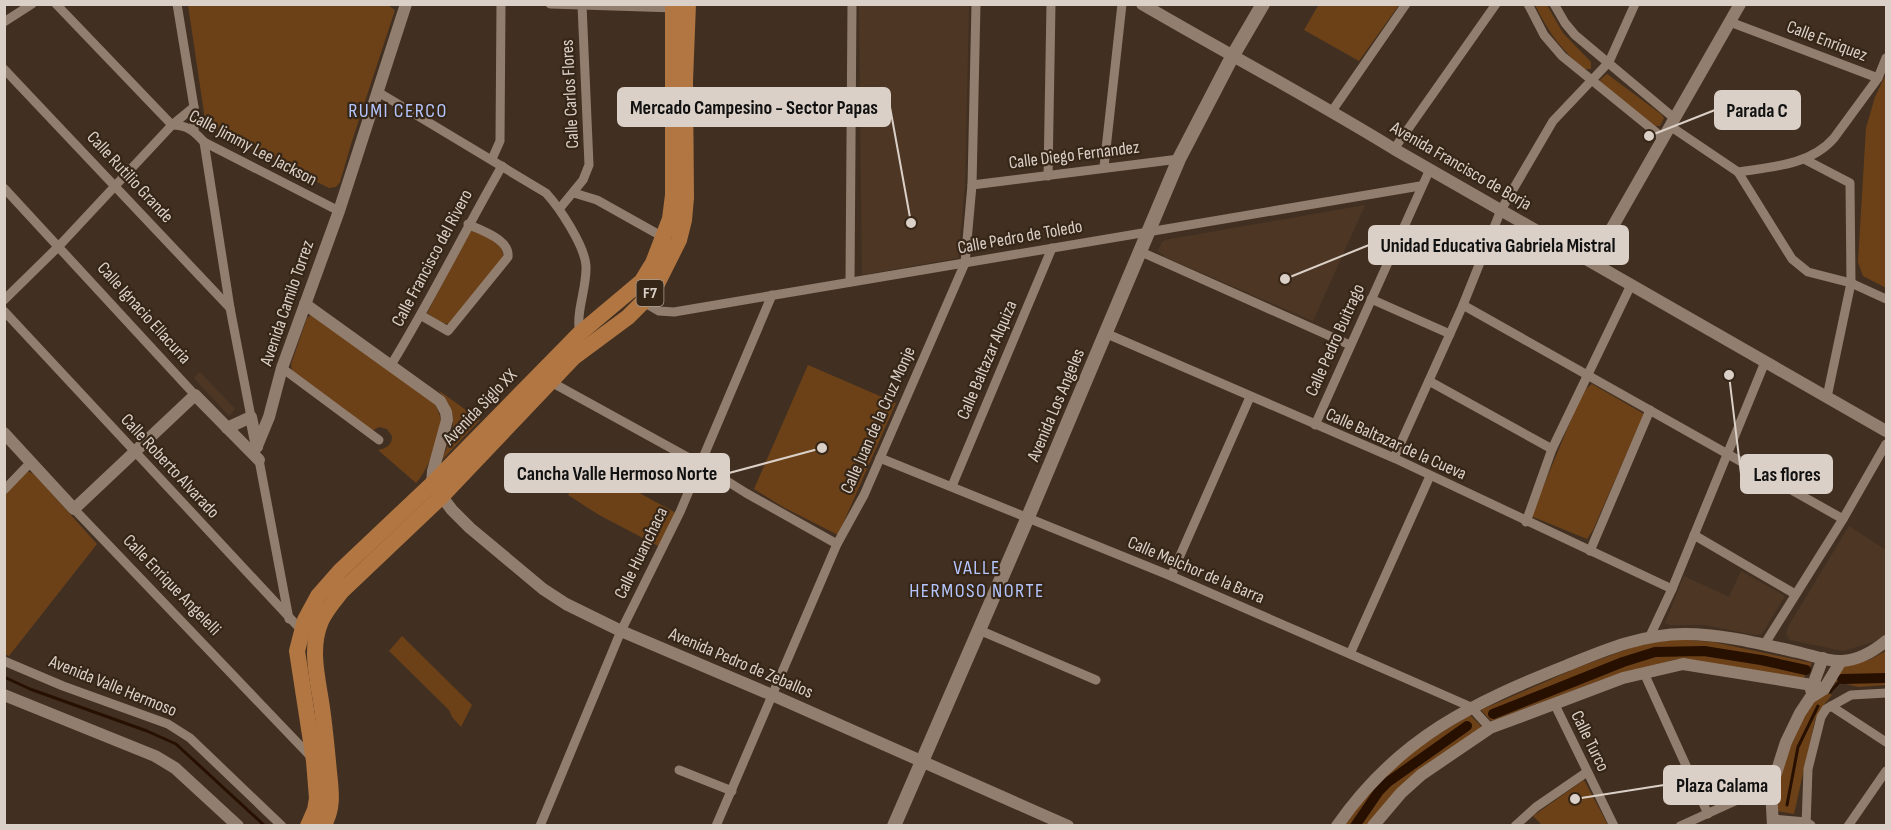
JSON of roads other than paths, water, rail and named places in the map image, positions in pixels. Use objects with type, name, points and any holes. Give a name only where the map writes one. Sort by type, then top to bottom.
[{"type":"highway","name":"Avenida Siglo XX","points":[[637,297],[642,280],[653,263],[670,219],[673,195],[680,6]]},
{"type":"highway","name":"Avenida Siglo XX","points":[[308,825],[315,810],[317,798],[314,760],[297,651],[309,634],[321,623],[329,607],[342,591],[437,491],[583,341],[637,297],[656,286],[670,260],[679,240],[686,198],[685,81],[680,6]]},
{"type":"highway","name":"Avenida Siglo XX","points":[[437,491],[551,382],[574,357],[583,341]]},
{"type":"highway","name":"Avenida Siglo XX","points":[[309,634],[322,711],[332,800],[328,817],[323,825]]},
{"type":"main road","name":"Avenida Los Angeles","points":[[894,825],[1028,517],[1179,159],[1232,57],[1263,4]]},
{"type":"street","points":[[4,22],[32,4]]},
{"type":"street","name":"Calle Jimmy Lee Jackson","points":[[56,4],[172,125],[182,125],[194,131],[204,142],[339,211]]},
{"type":"street","points":[[177,4],[194,107],[194,131]]},
{"type":"street","name":"Avenida Camilo Torrez","points":[[257,446],[269,417],[282,368],[339,211],[406,4]]},
{"type":"street","points":[[492,159],[500,141],[501,4]]},
{"type":"street","points":[[550,4],[680,6]]},
{"type":"street","points":[[850,282],[852,4]]},
{"type":"street","name":"Calle Juan de la Cruz Monje","points":[[716,825],[837,544],[864,495],[965,263],[972,184],[976,4]]},
{"type":"street","points":[[1048,176],[1051,4]]},
{"type":"street","points":[[1104,167],[1122,4]]},
{"type":"street","name":"Avenida Francisco de Borja","points":[[1142,4],[1887,430]]},
{"type":"street","points":[[1332,111],[1406,4]]},
{"type":"street","points":[[1394,149],[1496,4]]},
{"type":"street","points":[[1528,4],[1544,35],[1553,46],[1591,81],[1663,138]]},
{"type":"street","points":[[1554,4],[1575,35],[1609,62],[1672,122],[1738,172],[1792,259],[1808,272],[1851,283],[1887,299]]},
{"type":"street","points":[[1394,458],[1463,305],[1501,210],[1553,121],[1609,62],[1635,4]]},
{"type":"street","points":[[1593,261],[1740,4]]},
{"type":"street","name":"Calle Carlos Flores","points":[[560,208],[583,180],[589,165],[577,5]]},
{"type":"street","name":"Calle Enriquez","points":[[1730,22],[1878,78]]},
{"type":"street","points":[[1738,172],[1804,159],[1826,147],[1878,78],[1887,58]]},
{"type":"street","name":"Calle Rutilio Grande","points":[[4,69],[230,308]]},
{"type":"street","points":[[378,92],[546,193],[560,208],[584,254],[586,266],[579,318],[583,341]]},
{"type":"street","points":[[4,300],[59,246],[172,125],[194,107]]},
{"type":"street","points":[[204,142],[230,308],[289,619]]},
{"type":"street","name":"Calle Diego Fernandez","points":[[972,184],[1179,159]]},
{"type":"street","points":[[1804,159],[1850,183],[1851,283],[1827,397]]},
{"type":"street","name":"Calle Francisco del Rivero","points":[[391,365],[422,316],[468,224],[502,166]]},
{"type":"street","name":"Calle Pedro Buitrago","points":[[1315,426],[1420,186],[1430,169]]},
{"type":"street","name":"Calle Pedro de Toledo","points":[[637,297],[659,311],[674,312],[1420,186]]},
{"type":"street","name":"Calle Ignacio Ellacuria","points":[[4,188],[195,395],[259,460]]},
{"type":"street","points":[[574,193],[597,200],[663,237]]},
{"type":"street","points":[[422,316],[447,331],[508,257],[507,246],[468,224]]},
{"type":"street","name":"Calle Baltazar Alquiza","points":[[952,486],[1052,248]]},
{"type":"street","points":[[1139,251],[1350,345]]},
{"type":"street","points":[[1526,522],[1552,449],[1631,285]]},
{"type":"street","name":"Calle Huanchaca","points":[[540,825],[621,631],[666,542],[772,295]]},
{"type":"street","points":[[1371,299],[1450,334]]},
{"type":"street","points":[[305,304],[440,401],[446,412],[447,420],[433,471],[437,491]]},
{"type":"street","points":[[1463,305],[1843,519]]},
{"type":"street","name":"Calle Roberto Alvarado","points":[[4,311],[289,619],[309,634]]},
{"type":"street","name":"Calle Baltazar de la Cueva","points":[[1105,333],[1315,426],[1394,458],[1672,589]]},
{"type":"street","points":[[1650,636],[1672,589],[1765,362]]},
{"type":"street","points":[[282,368],[379,440]]},
{"type":"street","points":[[1429,381],[1552,449]]},
{"type":"street","points":[[551,382],[700,464],[746,493],[837,544]]},
{"type":"street","points":[[74,509],[195,395]]},
{"type":"street","points":[[1171,576],[1250,397]]},
{"type":"street","points":[[1590,551],[1650,410]]},
{"type":"street","points":[[227,428],[251,417]]},
{"type":"street","name":"Calle Enrique Angelelli","points":[[4,433],[314,760]]},
{"type":"street","points":[[1764,645],[1887,444]]},
{"type":"street","name":"Calle Melchor de la Barra","points":[[880,458],[1171,576],[1471,707],[1490,728]]},
{"type":"street","points":[[4,490],[31,462]]},
{"type":"street","points":[[1350,654],[1430,476]]},
{"type":"street","name":"Avenida Pedro de Zeballos","points":[[437,491],[470,528],[543,589],[566,603],[621,631],[1068,825]]},
{"type":"street","points":[[1694,535],[1795,594]]},
{"type":"street","points":[[979,630],[1096,680]]},
{"type":"street","points":[[1337,825],[1371,782],[1390,762],[1414,743],[1471,707],[1537,677],[1625,642],[1650,636],[1685,634],[1721,637],[1841,662],[1866,655],[1887,641]]},
{"type":"street","points":[[1810,698],[1812,685],[1823,658]]},
{"type":"street","name":"Avenida Valle Hermoso","points":[[4,661],[63,686],[168,724],[190,738],[282,825]]},
{"type":"street","points":[[1841,662],[1824,689],[1810,698],[1786,742],[1772,789],[1773,822],[1808,824],[1808,769],[1821,717],[1826,709],[1851,695],[1887,693]]},
{"type":"street","points":[[1373,825],[1401,793],[1421,775],[1490,728],[1623,678],[1683,664],[1812,685],[1824,689]]},
{"type":"street","points":[[1644,673],[1708,814]]},
{"type":"street","points":[[4,695],[155,756],[175,768],[238,825]]},
{"type":"street","name":"Calle Turco","points":[[1554,703],[1614,825]]},
{"type":"street","points":[[1831,706],[1887,742]]},
{"type":"street","points":[[679,770],[732,791]]},
{"type":"street","points":[[1848,825],[1887,771]]},
{"type":"street","points":[[1515,825],[1536,807],[1587,772]]},
{"type":"street","points":[[1680,825],[1755,792],[1772,789]]},
{"type":"waterway","points":[[1493,714],[1623,662],[1655,652],[1704,651],[1806,670]]},
{"type":"waterway","points":[[4,677],[176,744],[265,826]]},
{"type":"waterway","points":[[1842,679],[1886,678]]},
{"type":"waterway","points":[[1830,692],[1842,679]]},
{"type":"waterway","points":[[1787,805],[1798,747],[1818,706]]},
{"type":"waterway","points":[[1355,826],[1379,791],[1388,782],[1467,726]]},
{"type":"place","name":"Parada C","points":[[1649,136]]},
{"type":"place","name":"Mercado Campesino - Sector Papas","points":[[911,223]]},
{"type":"place","name":"Unidad Educativa Gabriela Mistral","points":[[1285,279]]},
{"type":"place","name":"Las flores","points":[[1729,375]]},
{"type":"place","name":"Cancha Valle Hermoso Norte","points":[[822,448]]},
{"type":"place","name":"Plaza Calama","points":[[1575,799]]},
{"type":"district","name":"RUMI CERCO","points":[[398,111]]},
{"type":"district","name":"VALLE HERMOSO NORTE","points":[[977,580]]}]
